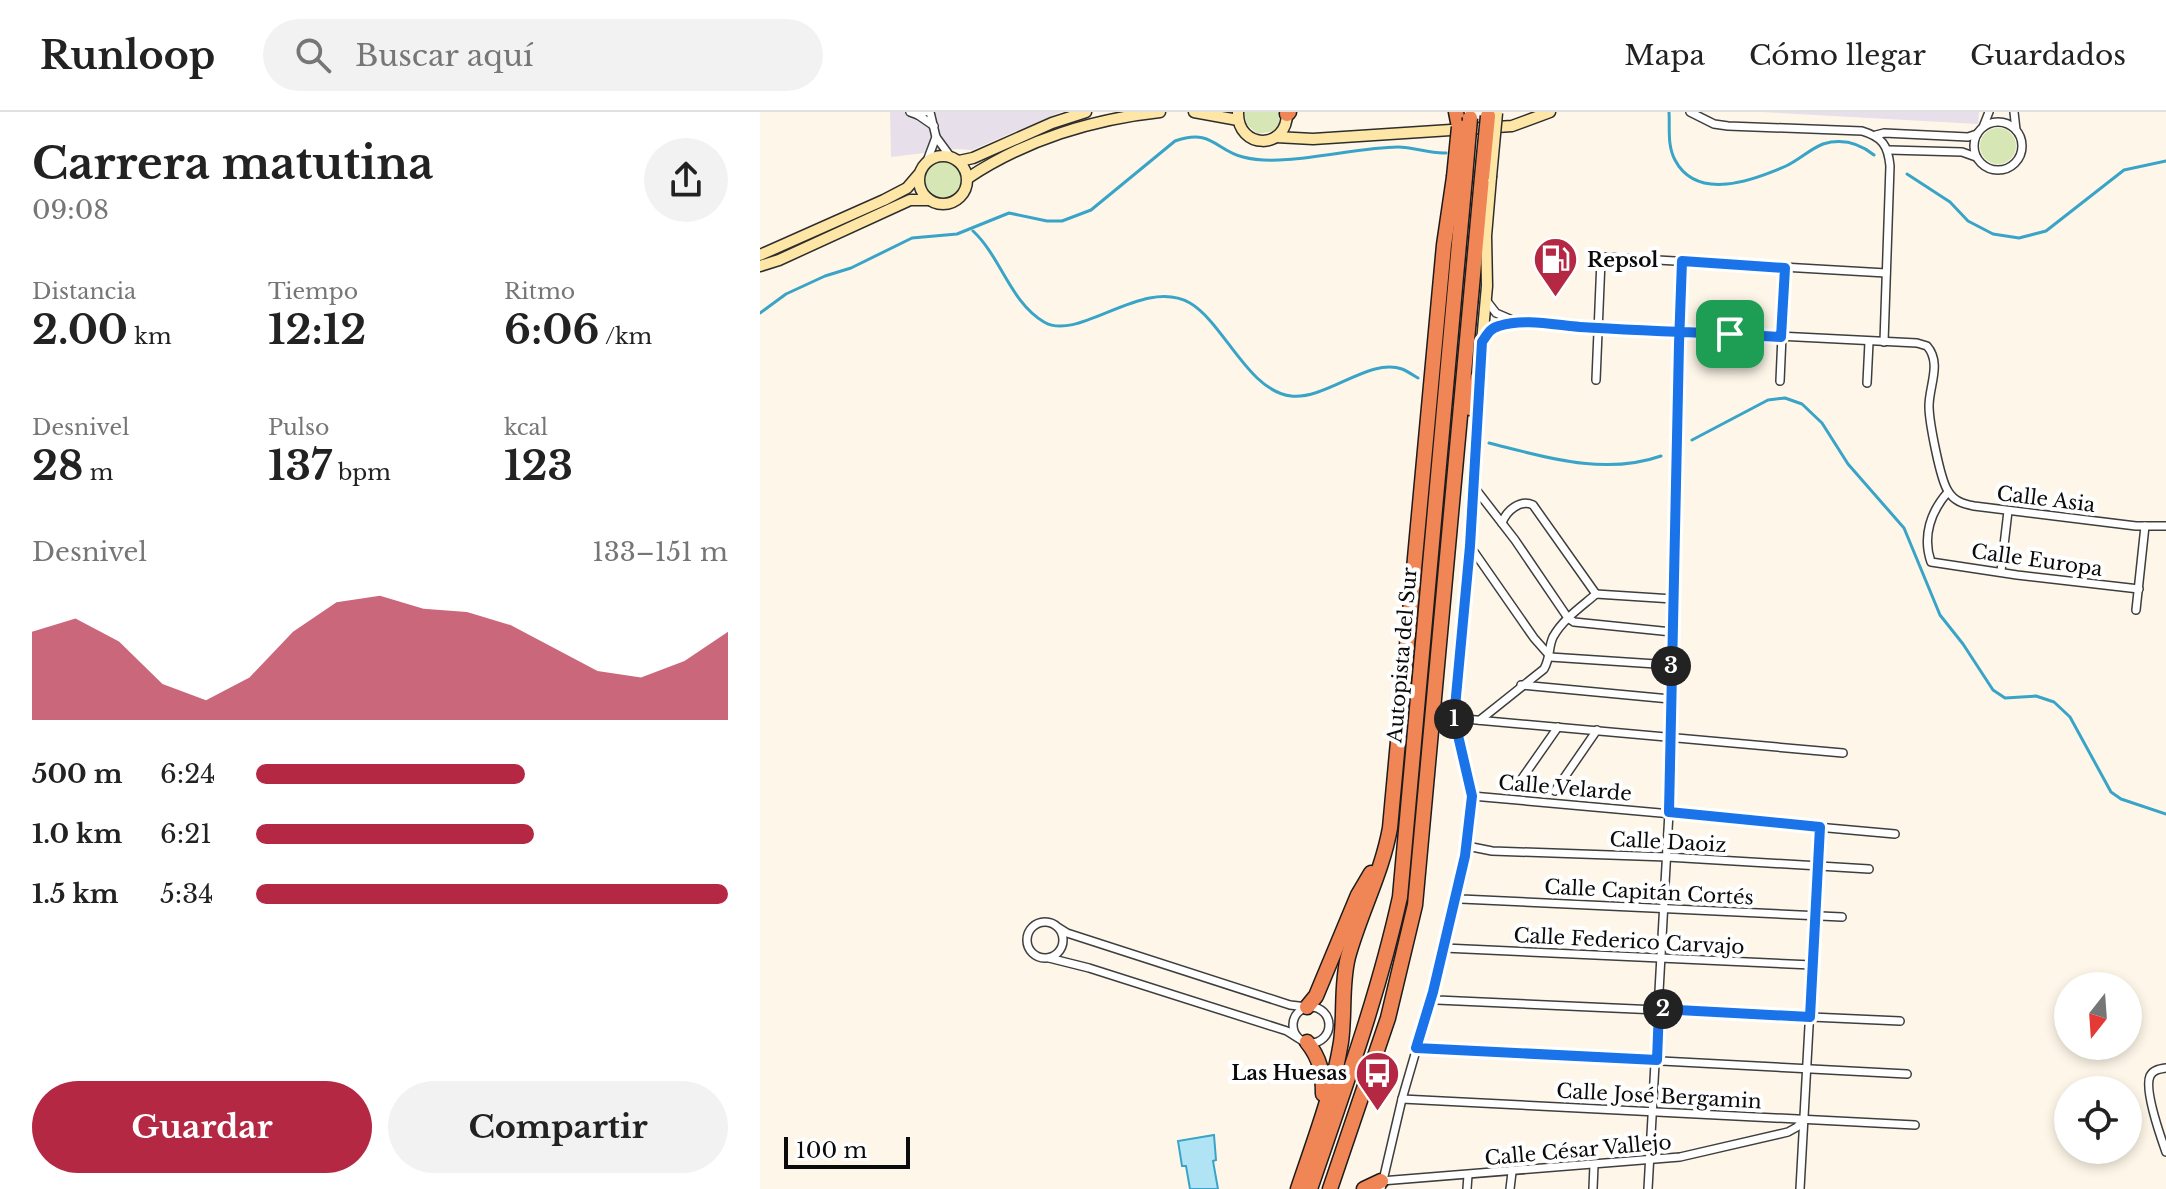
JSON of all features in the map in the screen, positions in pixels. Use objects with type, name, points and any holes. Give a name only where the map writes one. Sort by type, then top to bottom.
[{"type":"highway","name":"Autopista del Sur","points":[[1330,1189],[1388,1018],[1415,905],[1493,113]]},
{"type":"highway","name":"Autopista del Sur","points":[[1310,1189],[1386,962],[1400,897],[1463,117]]},
{"type":"highway","points":[[1298,1189],[1316,1136],[1340,1044],[1343,985],[1349,955],[1385,855],[1390,828],[1444,245],[1459,177]]},
{"type":"highway","points":[[1454,498],[1470,408],[1486,236]]},
{"type":"highway","points":[[1470,408],[1478,377]]},
{"type":"highway","points":[[1307,1007],[1316,996],[1358,895],[1378,862],[1390,828]]},
{"type":"highway","points":[[1302,1040],[1315,1053],[1322,1069],[1324,1091],[1316,1136]]},
{"type":"highway","points":[[1364,1189],[1381,1185]]},
{"type":"street","points":[[927,161],[940,155],[973,158],[1052,123],[1086,112]]},
{"type":"street","points":[[760,266],[910,200],[944,204],[958,199],[964,193],[968,178],[988,165],[1056,134],[1121,116],[1160,112]]},
{"type":"street","points":[[1194,112],[1238,116],[1241,128],[1252,139],[1269,140],[1276,137],[1313,139],[1512,126],[1550,112]]},
{"type":"street","points":[[1690,112],[1714,124],[1728,126],[1968,137],[1980,130],[2001,122],[2012,112],[2022,151],[2013,165],[1997,170],[1981,164],[1976,157],[1974,149],[1980,130],[1992,112],[2001,122],[2016,130]]},
{"type":"street","points":[[760,255],[907,188],[927,161],[936,137],[934,126],[920,113]]},
{"type":"street","points":[[920,113],[934,126]]},
{"type":"street","points":[[1276,137],[1288,115],[1299,133],[1313,139]]},
{"type":"street","points":[[1876,135],[1889,150],[1884,342]]},
{"type":"street","points":[[936,137],[968,178]]},
{"type":"street","points":[[1889,150],[1962,152],[1976,157]]},
{"type":"street","points":[[919,174],[919,183],[929,200]]},
{"type":"street","points":[[1381,1185],[1444,948],[1467,846],[1472,796],[1454,718],[1470,546],[1478,377],[1486,299],[1486,177]]},
{"type":"street","points":[[1596,380],[1601,260],[1605,257],[1785,268],[1886,270]]},
{"type":"street","points":[[1648,1189],[1669,812],[1682,261]]},
{"type":"street","points":[[1780,381],[1785,268]]},
{"type":"street","points":[[1486,299],[1496,313],[1519,323]]},
{"type":"street","points":[[1482,342],[1490,330],[1500,325],[1519,323],[1917,343],[1927,346],[1935,359],[1930,416],[1948,492]]},
{"type":"street","points":[[1867,383],[1869,342]]},
{"type":"street","points":[[1474,487],[1568,618],[1574,622],[1672,632]]},
{"type":"street","name":"Calle Asia","points":[[1948,492],[1964,504],[2008,511],[2166,526]]},
{"type":"street","name":"Calle Europa","points":[[1948,492],[1931,512],[1927,550],[1931,562],[2139,589]]},
{"type":"street","points":[[1502,523],[1509,511],[1522,503],[1533,505],[1596,594]]},
{"type":"street","points":[[1490,507],[1509,511]]},
{"type":"street","points":[[2001,571],[2008,511]]},
{"type":"street","points":[[2136,610],[2145,526]]},
{"type":"street","points":[[1470,546],[1550,657],[1671,665]]},
{"type":"street","points":[[1480,720],[1544,669],[1554,635],[1596,594],[1673,599]]},
{"type":"street","points":[[1521,685],[1670,699]]},
{"type":"street","points":[[1454,718],[1843,753]]},
{"type":"street","points":[[1516,787],[1558,727]]},
{"type":"street","points":[[1555,791],[1597,730]]},
{"type":"street","name":"Calle Velarde","points":[[1472,796],[1895,834]]},
{"type":"street","points":[[1800,1189],[1820,827]]},
{"type":"street","name":"Calle Daoiz","points":[[1467,846],[1492,851],[1869,869]]},
{"type":"street","name":"Calle Capitán Cortés","points":[[1456,897],[1842,917]]},
{"type":"street","points":[[1049,922],[1067,933],[1290,1005],[1307,1007],[1324,1011],[1328,1016],[1330,1028],[1324,1038],[1302,1040],[1287,1031],[1103,972],[1032,954],[1026,943],[1028,931],[1049,922]]},
{"type":"street","points":[[1049,958],[1062,946],[1059,928]]},
{"type":"street","name":"Calle Federico Carvajo","points":[[1444,948],[1812,965]]},
{"type":"street","points":[[1431,997],[1437,1000],[1900,1021]]},
{"type":"street","points":[[1302,1040],[1293,1028],[1295,1017],[1307,1007]]},
{"type":"street","points":[[1416,1048],[1907,1074]]},
{"type":"street","points":[[2166,1068],[2156,1070],[2150,1076],[2156,1127],[2166,1152]]},
{"type":"street","name":"Calle José Bergamin","points":[[1402,1099],[1915,1125]]},
{"type":"street","points":[[1775,1134],[1781,1125],[1778,1118]]},
{"type":"street","points":[[1802,1143],[1788,1132],[1804,1119]]},
{"type":"street","name":"Calle César Vallejo","points":[[1381,1185],[1426,1177],[1702,1154],[1788,1132]]},
{"type":"street","points":[[1593,1189],[1594,1165]]},
{"type":"street","points":[[1510,1189],[1512,1172]]},
{"type":"street","points":[[1467,1189],[1468,1175]]},
{"type":"street","points":[[1425,1189],[1426,1177]]},
{"type":"shaded area","points":[[890,112],[1061,112],[972,150],[891,157]]},
{"type":"shaded area","points":[[1762,112],[1979,112],[1978,124]]},
{"type":"green space","points":[[1244,112],[1281,112],[1279,124],[1273,131],[1258,134],[1247,125]]},
{"type":"green space","points":[[1998,128],[2011,133],[2016,146],[2011,159],[1998,164],[1985,159],[1980,146],[1985,133]]},
{"type":"green space","points":[[943,160],[956,166],[962,179],[956,192],[943,198],[930,192],[924,179],[930,166]]},
{"type":"water","points":[[1214,1135],[1216,1160],[1213,1161],[1218,1189],[1190,1189],[1178,1141]]},
{"type":"waterway","points":[[1669,112],[1670,142],[1675,160],[1685,173],[1697,181],[1711,184],[1758,177],[1830,142],[1850,143],[1874,155]]},
{"type":"waterway","points":[[760,313],[786,294],[851,268],[912,238],[957,234],[1009,213],[1062,221],[1091,210],[1175,141],[1187,138],[1205,139],[1234,154],[1259,160],[1298,159],[1398,147],[1446,153]]},
{"type":"waterway","points":[[1907,174],[1950,202],[1968,221],[1993,234],[2019,238],[2046,231],[2124,170],[2166,161]]},
{"type":"waterway","points":[[973,231],[991,253],[1022,303],[1044,322],[1058,326],[1075,324],[1132,303],[1172,297],[1190,303],[1202,313],[1262,382],[1291,396],[1319,392],[1362,373],[1389,367],[1402,369],[1418,378]]},
{"type":"waterway","points":[[1692,440],[1768,400],[1785,398],[1802,404],[1822,423],[1848,464],[1904,528],[1940,615],[1993,690],[2005,698],[2036,696],[2054,702],[2070,717],[2111,792],[2121,799],[2166,814]]},
{"type":"waterway","points":[[1489,443],[1553,459],[1596,464],[1640,462],[1661,456]]},
{"type":"place","name":"Repsol","points":[[1556,299]]},
{"type":"place","name":"Las Huesas","points":[[1378,1112]]},
{"type":"route","points":[[1730,334],[1680,332],[1598,328],[1519,323],[1500,325],[1490,330],[1482,342],[1470,546],[1454,718],[1472,796],[1465,856],[1433,992],[1416,1048],[1657,1060],[1659,1009],[1810,1017],[1820,827],[1669,812],[1672,632],[1679,344],[1680,332],[1682,261],[1785,268],[1781,337],[1730,334]]}]
